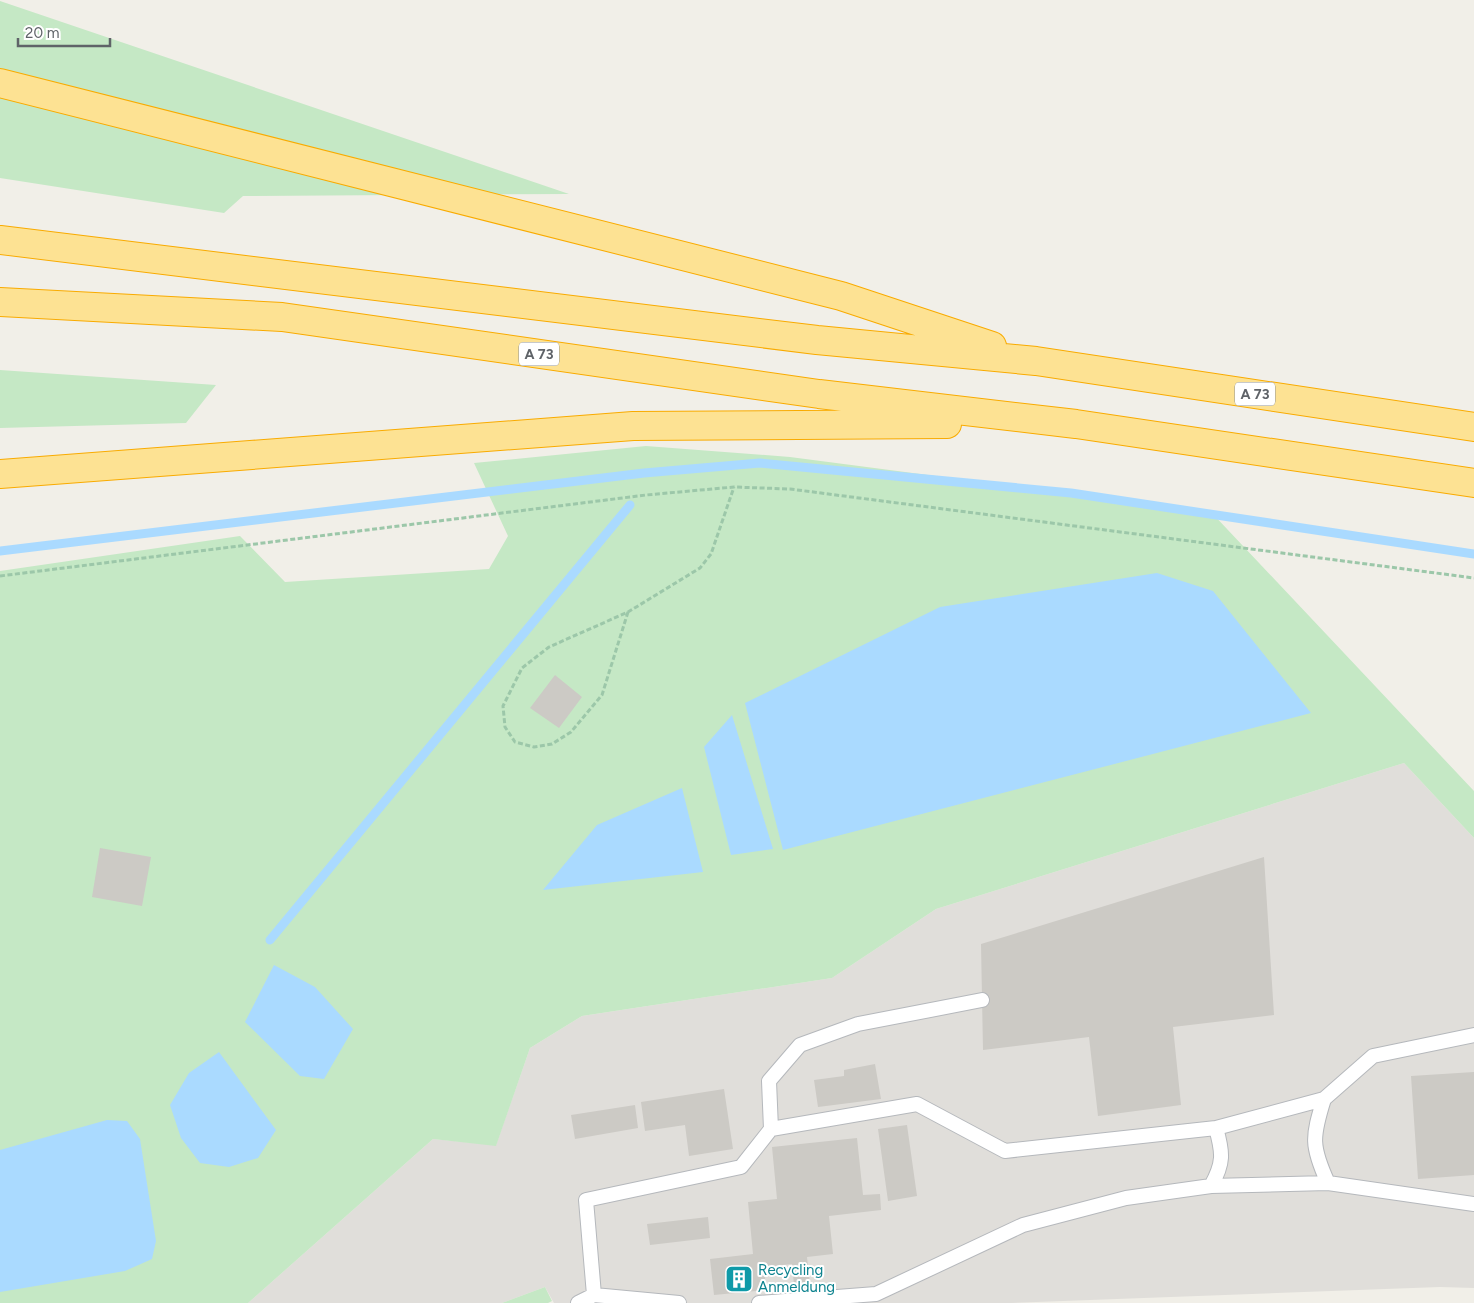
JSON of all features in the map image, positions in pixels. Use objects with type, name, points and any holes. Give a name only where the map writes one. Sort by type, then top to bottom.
[{"type":"highway","points":[[0,83],[841,296],[1036,361]]},
{"type":"highway","name":"A 73","points":[[0,240],[807,339],[1036,361],[1474,427]]},
{"type":"highway","name":"A 73","points":[[0,302],[282,318],[819,394],[1076,424],[1474,483]]},
{"type":"highway","points":[[0,474],[633,426],[1076,424]]},
{"type":"lane","points":[[594,1295],[586,1200],[741,1167],[771,1129],[769,1082],[800,1045],[858,1024],[982,1000]]},
{"type":"lane","points":[[771,1129],[917,1104],[1005,1151],[1216,1128],[1324,1099],[1372,1056],[1474,1035]]},
{"type":"lane","points":[[1324,1099],[1314,1130],[1317,1158],[1328,1183]]},
{"type":"lane","points":[[1211,1186],[1220,1170],[1222,1150],[1216,1128]]},
{"type":"lane","points":[[759,1303],[876,1294],[1022,1225],[1126,1198],[1211,1186],[1328,1183],[1474,1204]]},
{"type":"lane","points":[[578,1303],[594,1295],[679,1303]]},
{"type":"path","points":[[0,576],[646,495],[734,487],[790,489],[1474,578]]},
{"type":"path","points":[[628,612],[602,695],[571,732],[552,744],[534,747],[515,742],[506,726],[503,706],[522,668],[549,647],[628,612],[700,568],[711,554],[734,487]]},
{"type":"shaded area","points":[[1404,763],[1474,838],[1474,1288],[1440,1287],[1011,1303],[554,1303],[545,1287],[502,1303],[248,1303],[433,1139],[496,1145],[530,1048],[582,1016],[832,978],[936,909]]},
{"type":"green space","points":[[0,1],[569,194],[243,196],[224,213],[0,178]]},
{"type":"green space","points":[[0,370],[216,385],[186,423],[0,428]]},
{"type":"green space","points":[[646,446],[790,457],[1211,512],[1474,791],[1474,838],[1404,763],[936,909],[832,978],[582,1016],[530,1048],[496,1146],[433,1139],[248,1303],[0,1303],[0,571],[240,536],[285,582],[489,569],[508,536],[474,463]]},
{"type":"green space","points":[[545,1287],[552,1301],[548,1303],[502,1303]]},
{"type":"water","points":[[1157,573],[1213,591],[1311,713],[783,850],[745,703],[940,607]]},
{"type":"water","points":[[732,715],[773,849],[731,855],[704,747]]},
{"type":"water","points":[[682,788],[703,872],[543,890],[597,825]]},
{"type":"water","points":[[274,965],[315,987],[353,1029],[324,1079],[300,1076],[245,1022]]},
{"type":"water","points":[[219,1052],[276,1130],[258,1158],[229,1167],[200,1163],[181,1138],[170,1105],[189,1073]]},
{"type":"water","points":[[107,1120],[127,1121],[140,1139],[156,1241],[152,1259],[125,1271],[0,1292],[0,1150]]},
{"type":"building","points":[[555,675],[582,697],[559,728],[530,708]]},
{"type":"building","points":[[100,848],[151,857],[142,906],[92,897]]},
{"type":"building","points":[[1264,857],[1274,1015],[1173,1027],[1181,1105],[1098,1116],[1089,1037],[983,1050],[981,944]]},
{"type":"building","points":[[875,1064],[881,1099],[818,1107],[814,1080],[844,1076],[844,1070]]},
{"type":"building","points":[[1474,1072],[1474,1175],[1418,1179],[1411,1076]]},
{"type":"building","points":[[724,1089],[733,1149],[689,1156],[685,1125],[645,1131],[641,1102]]},
{"type":"building","points":[[635,1105],[638,1128],[575,1139],[571,1115]]},
{"type":"building","points":[[907,1125],[917,1196],[888,1201],[878,1129]]},
{"type":"building","points":[[857,1138],[863,1195],[880,1194],[881,1210],[829,1216],[833,1254],[807,1257],[811,1294],[795,1295],[792,1264],[764,1267],[766,1290],[714,1295],[710,1259],[753,1254],[748,1202],[777,1199],[772,1147]]},
{"type":"building","points":[[708,1217],[710,1238],[650,1245],[647,1224]]},
{"type":"waterway","points":[[0,551],[644,473],[760,463],[1071,493],[1474,554]]},
{"type":"waterway","points":[[270,940],[630,505]]},
{"type":"place","name":"Recycling Anmeldung","points":[[739,1279]]}]
